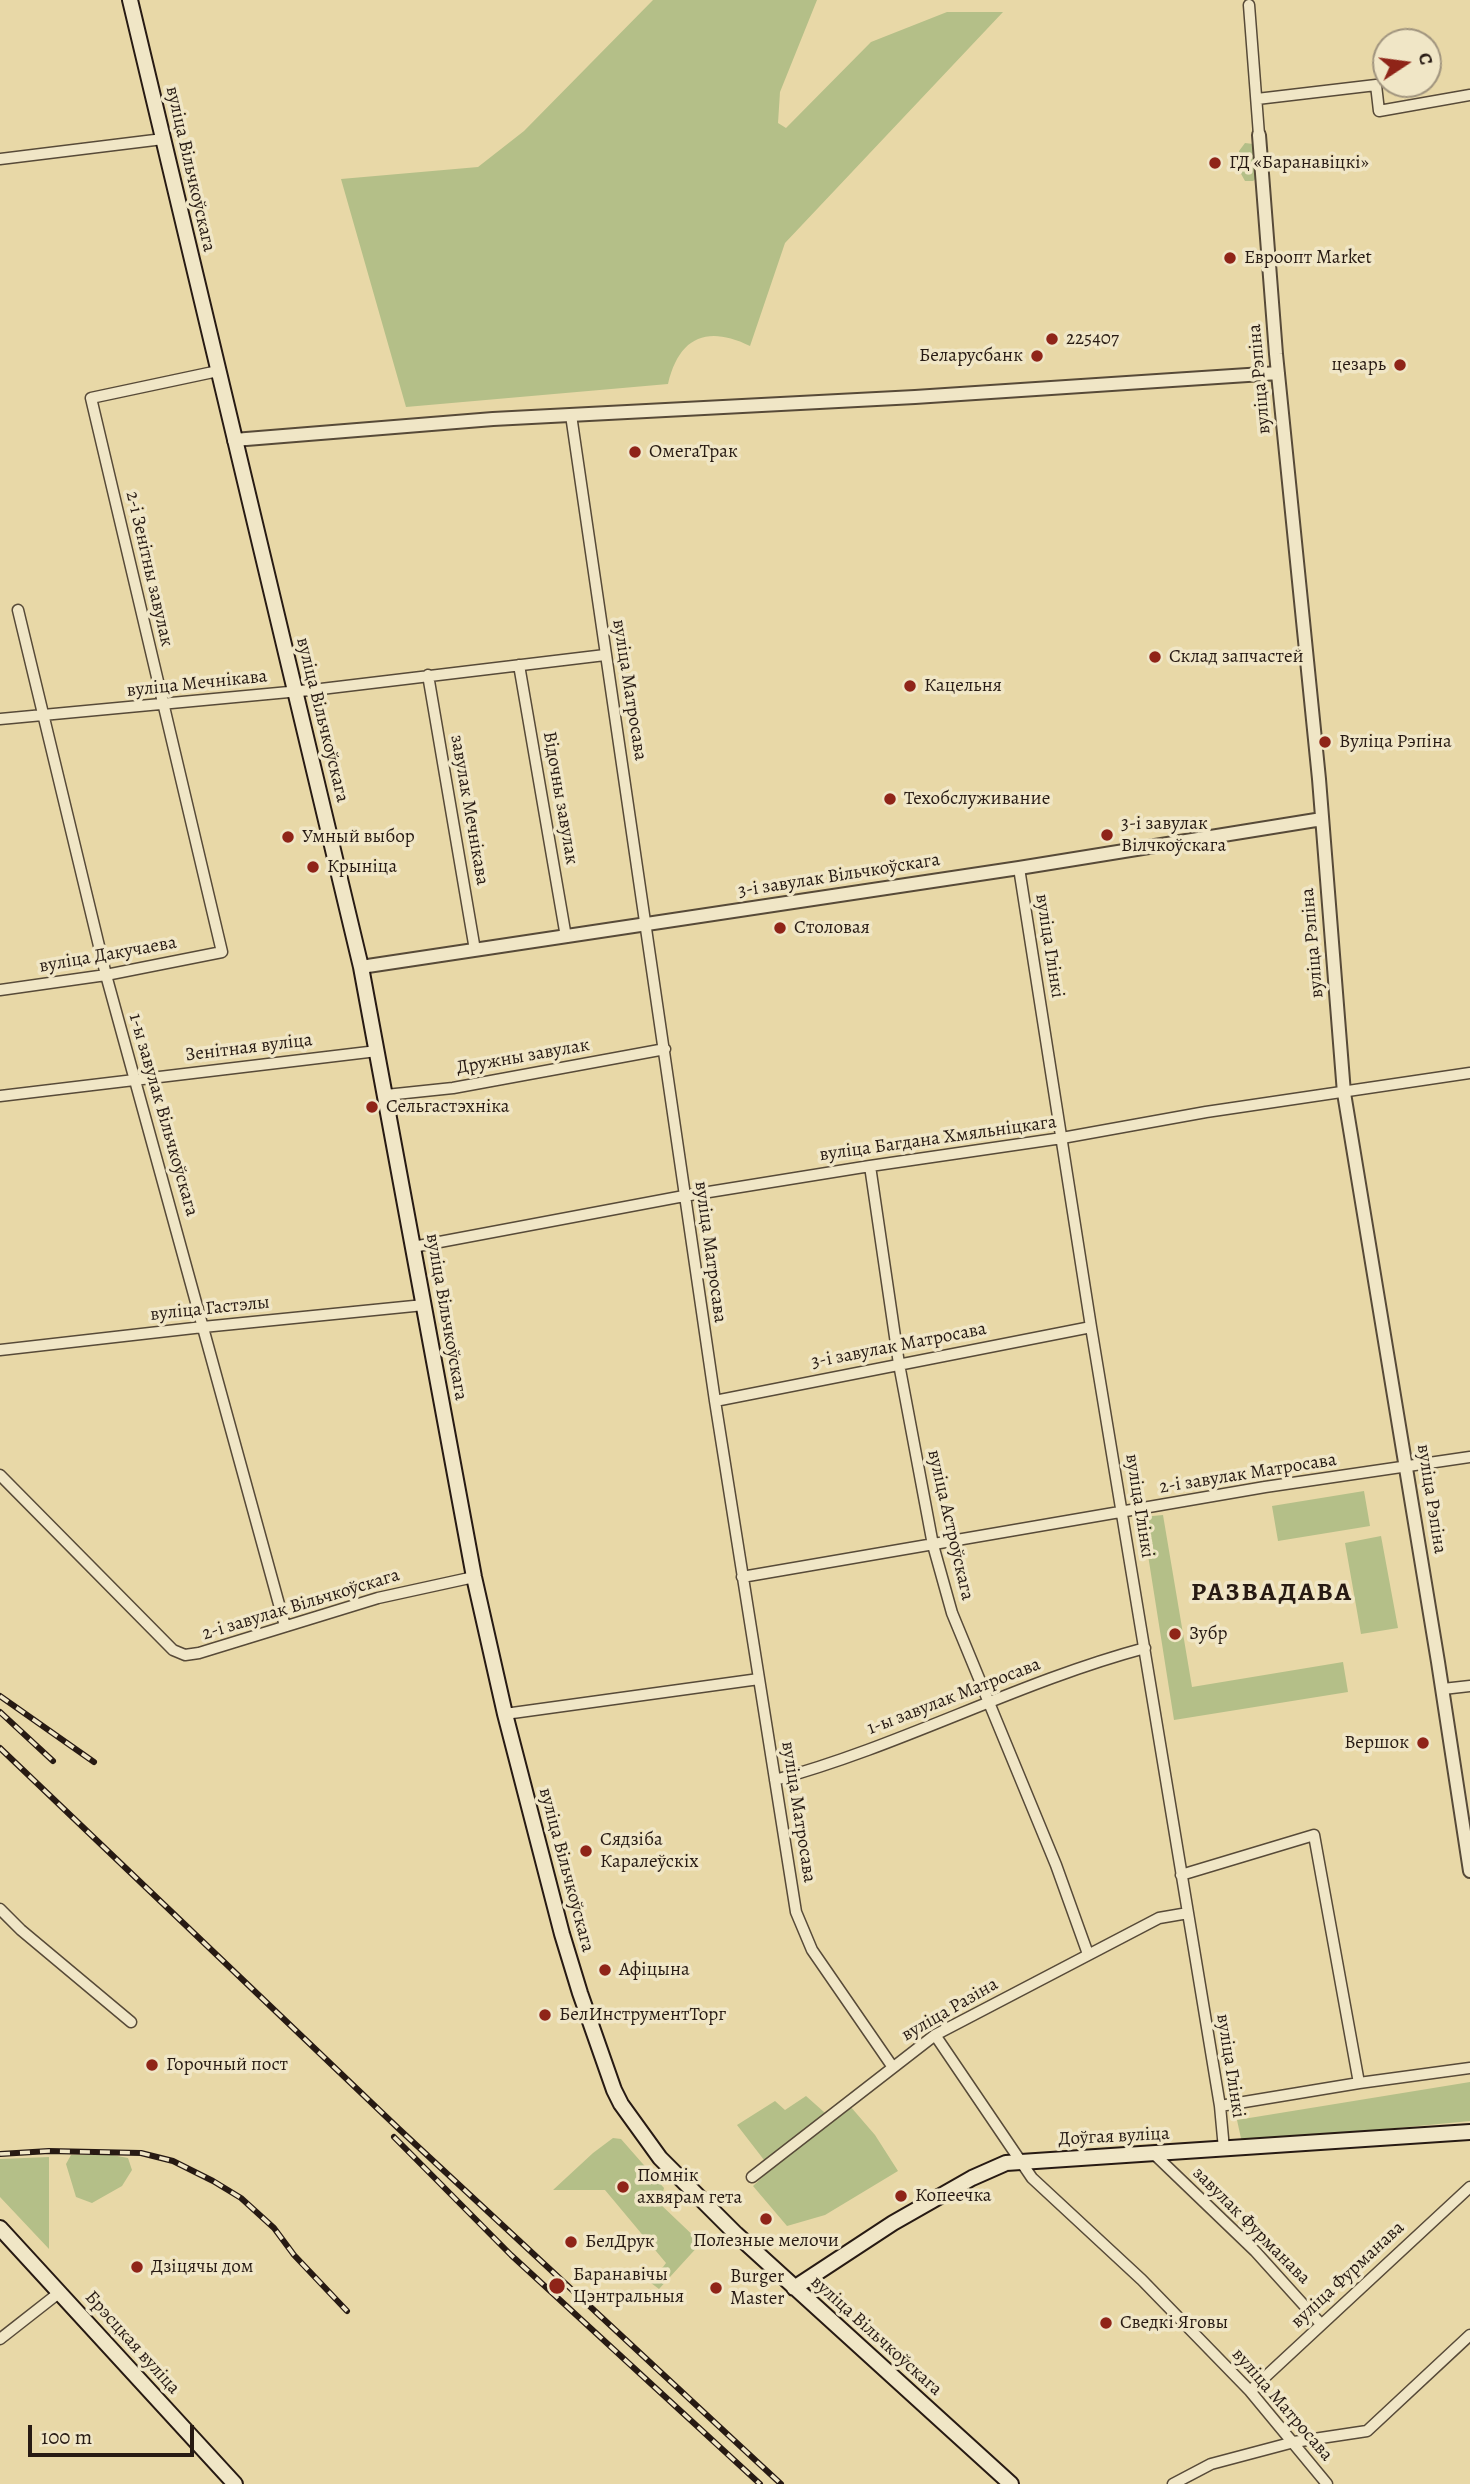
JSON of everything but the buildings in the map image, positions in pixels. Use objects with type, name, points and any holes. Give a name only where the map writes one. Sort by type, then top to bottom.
[{"type":"main road","name":"вуліца Вільчкоўскага","points":[[130,0],[361,967],[474,1577],[505,1714],[569,1958],[617,2097],[660,2158],[744,2242],[1011,2484]]},
{"type":"main road","name":"Доўгая вуліца","points":[[794,2288],[893,2223],[972,2178],[992,2168],[1021,2160],[1154,2154],[1470,2132]]},
{"type":"main road","name":"Брэсцкая вуліца","points":[[0,2228],[235,2484]]},
{"type":"street","name":"вуліца Рэпіна","points":[[1249,5],[1278,373],[1322,819],[1344,1093],[1443,1689],[1470,1871]]},
{"type":"street","points":[[1257,99],[1376,85],[1379,111],[1470,95]]},
{"type":"street","points":[[0,159],[163,139]]},
{"type":"street","name":"2-і Зенітны завулак","points":[[218,371],[91,398],[222,952]]},
{"type":"street","points":[[234,440],[571,415],[1278,373]]},
{"type":"street","name":"вуліца Матросава","points":[[571,415],[665,1049],[684,1196],[796,1912],[806,1940],[892,2066]]},
{"type":"street","name":"1-ы завулак Вільчкоўскага","points":[[18,610],[106,975],[285,1626]]},
{"type":"street","name":"вуліца Мечнікава","points":[[0,719],[296,692],[605,655]]},
{"type":"street","name":"Відочны завулак","points":[[519,665],[566,937]]},
{"type":"street","name":"завулак Мечнікава","points":[[428,675],[475,950]]},
{"type":"street","name":"3-і завулак Вільчкоўскага","points":[[361,967],[1019,868],[1322,819]]},
{"type":"street","name":"вуліца Глінкі","points":[[1019,868],[1091,1327],[1220,2106],[1224,2149]]},
{"type":"street","name":"вуліца Дакучаева","points":[[0,990],[106,975],[222,952]]},
{"type":"street","name":"Дружны завулак","points":[[386,1095],[453,1088],[665,1049]]},
{"type":"street","name":"Зенітная вуліца","points":[[0,1096],[377,1051]]},
{"type":"street","name":"вуліца Багдана Хмяльніцкага","points":[[413,1247],[684,1196],[1062,1138],[1206,1112],[1470,1073]]},
{"type":"street","name":"вуліца Астроўскага","points":[[870,1166],[898,1364],[933,1545],[952,1613],[1056,1865],[1088,1954]]},
{"type":"street","name":"вуліца Гастэлы","points":[[0,1350],[424,1305]]},
{"type":"street","name":"3-і завулак Матросава","points":[[715,1401],[1091,1327]]},
{"type":"street","name":"2-і завулак Матросава","points":[[742,1577],[1265,1487],[1470,1457]]},
{"type":"street","name":"2-і завулак Вільчкоўскага","points":[[0,1475],[173,1650],[185,1655],[378,1598],[474,1577]]},
{"type":"street","name":"1-ы завулак Матросава","points":[[775,1780],[817,1768],[990,1701],[1112,1657],[1145,1648]]},
{"type":"street","points":[[505,1714],[759,1679]]},
{"type":"street","points":[[1443,1689],[1470,1686]]},
{"type":"street","points":[[1181,1875],[1314,1835],[1359,2083]]},
{"type":"street","points":[[0,1909],[21,1930],[131,2022]]},
{"type":"street","name":"вуліца Разіна","points":[[752,2177],[934,2035],[1159,1918],[1188,1913]]},
{"type":"street","name":"вуліца Матросава","points":[[934,2035],[1032,2178],[1142,2280],[1250,2391],[1327,2484]]},
{"type":"street","points":[[1220,2106],[1470,2068]]},
{"type":"street","name":"завулак Фурманава","points":[[1154,2154],[1255,2251],[1320,2323]]},
{"type":"street","name":"вуліца Фурманава","points":[[1250,2391],[1320,2323],[1470,2187]]},
{"type":"street","points":[[0,2339],[60,2292]]},
{"type":"street","points":[[1173,2484],[1211,2464],[1294,2442],[1367,2431],[1470,2335]]},
{"type":"green space","points":[[653,0],[817,0],[780,92],[778,123],[786,128],[871,42],[947,12],[1003,12],[785,243],[750,346],[721,336],[708,336],[697,340],[679,355],[668,384],[406,407],[341,179],[478,167],[524,131]]},
{"type":"green space","points":[[1245,143],[1257,147],[1259,176],[1253,181],[1245,181],[1240,172],[1239,151]]},
{"type":"green space","points":[[1364,1491],[1370,1526],[1278,1541],[1272,1506]]},
{"type":"green space","points":[[1163,1515],[1192,1687],[1343,1662],[1348,1692],[1174,1720],[1142,1517]]},
{"type":"green space","points":[[1381,1536],[1398,1628],[1361,1634],[1345,1543]]},
{"type":"green space","points":[[1470,2082],[1470,2121],[1242,2143],[1237,2120]]},
{"type":"green space","points":[[806,2096],[833,2120],[850,2106],[875,2135],[898,2171],[825,2215],[787,2226],[753,2186],[771,2169],[737,2125],[775,2101],[785,2110]]},
{"type":"green space","points":[[613,2138],[621,2139],[664,2188],[661,2199],[657,2201],[701,2243],[659,2289],[651,2283],[666,2263],[605,2190],[553,2190]]},
{"type":"green space","points":[[71,2155],[112,2155],[128,2158],[132,2170],[122,2186],[92,2203],[76,2197],[66,2164]]},
{"type":"green space","points":[[49,2157],[49,2249],[0,2197],[0,2159]]},
{"type":"railway","points":[[0,1696],[94,1762]]},
{"type":"railway","points":[[0,1712],[53,1761]]},
{"type":"railway","points":[[0,1748],[399,2129],[781,2484]]},
{"type":"railway","points":[[394,2137],[511,2255],[760,2484]]},
{"type":"railway","points":[[0,2154],[49,2151],[141,2153],[173,2161],[241,2198],[274,2228],[294,2255],[347,2311]]},
{"type":"place","name":"ГД «Баранавіцкі»","points":[[1215,163]]},
{"type":"place","name":"Евроопт Market","points":[[1230,258]]},
{"type":"place","name":"225407","points":[[1052,339]]},
{"type":"place","name":"Беларусбанк","points":[[1037,356]]},
{"type":"place","name":"цезарь","points":[[1400,365]]},
{"type":"place","name":"ОмегаТрак","points":[[635,452]]},
{"type":"place","name":"Склад запчастей","points":[[1155,657]]},
{"type":"place","name":"Кацельня","points":[[910,686]]},
{"type":"place","name":"Вуліца Рэпіна","points":[[1325,742]]},
{"type":"place","name":"Техобслуживание","points":[[890,799]]},
{"type":"place","name":"3-і завулак Вілчкоўскага","points":[[1107,835]]},
{"type":"place","name":"Умный выбор","points":[[288,837]]},
{"type":"place","name":"Крыніца","points":[[313,867]]},
{"type":"place","name":"Столовая","points":[[780,928]]},
{"type":"place","name":"Сельгастэхніка","points":[[372,1107]]},
{"type":"place","name":"Зубр","points":[[1175,1634]]},
{"type":"place","name":"Вершок","points":[[1423,1743]]},
{"type":"place","name":"Сядзіба Каралеўскіх","points":[[586,1851]]},
{"type":"place","name":"Афіцына","points":[[605,1970]]},
{"type":"place","name":"БелИнструментТорг","points":[[545,2015]]},
{"type":"place","name":"Горочный пост","points":[[152,2065]]},
{"type":"place","name":"Помнік ахвярам гета","points":[[623,2187]]},
{"type":"place","name":"Копеечка","points":[[901,2196]]},
{"type":"place","name":"Полезные мелочи","points":[[766,2219]]},
{"type":"place","name":"БелДрук","points":[[571,2242]]},
{"type":"place","name":"Дзіцячы дом","points":[[137,2267]]},
{"type":"place","name":"Баранавічы Цэнтральныя","points":[[557,2286]]},
{"type":"place","name":"Burger Master","points":[[716,2288]]},
{"type":"place","name":"Сведкі Яговы","points":[[1106,2323]]},
{"type":"district","name":"РАЗВАДАВА","points":[[1272,1594]]}]
